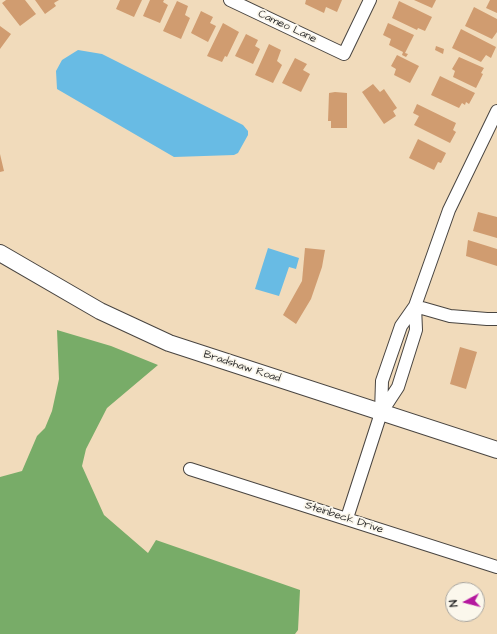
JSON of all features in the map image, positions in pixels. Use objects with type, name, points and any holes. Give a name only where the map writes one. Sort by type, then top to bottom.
[{"type":"street","name":"Cameo Lane","points":[[230,0],[344,54],[370,0]]},
{"type":"street","points":[[347,518],[381,413],[382,381],[401,326],[415,306],[449,210],[497,111]]},
{"type":"street","name":"Bradshaw Road","points":[[0,253],[100,312],[169,343],[497,450]]},
{"type":"street","points":[[415,306],[450,316],[487,320],[497,318]]},
{"type":"street","name":"Steinbeck Drive","points":[[190,470],[347,518],[497,567]]},
{"type":"green space","points":[[57,330],[111,346],[158,365],[107,408],[86,449],[82,466],[104,515],[148,553],[156,540],[300,590],[298,630],[295,634],[0,634],[0,477],[22,471],[37,436],[45,428],[52,411],[59,379]]},
{"type":"water","points":[[78,50],[102,54],[243,125],[248,131],[248,135],[238,153],[234,155],[174,157],[57,89],[56,71],[62,60]]},
{"type":"water","points":[[268,248],[299,258],[296,269],[289,267],[279,296],[255,289]]},
{"type":"building","points":[[6,0],[25,0],[36,14],[20,26],[2,3]]},
{"type":"building","points":[[35,0],[59,0],[54,3],[56,6],[45,14]]},
{"type":"building","points":[[120,0],[142,0],[134,17],[116,9]]},
{"type":"building","points":[[150,0],[164,0],[163,2],[168,5],[160,23],[143,16]]},
{"type":"building","points":[[306,0],[342,0],[337,12],[326,7],[324,13],[305,4]]},
{"type":"building","points":[[414,0],[436,0],[432,8]]},
{"type":"building","points":[[490,0],[497,0],[497,13],[486,8]]},
{"type":"building","points":[[177,1],[188,6],[185,15],[190,18],[181,39],[163,31]]},
{"type":"building","points":[[399,1],[432,17],[425,31],[418,28],[417,30],[392,18]]},
{"type":"building","points":[[474,7],[497,19],[497,32],[492,39],[465,26]]},
{"type":"building","points":[[201,11],[213,17],[210,23],[216,26],[208,42],[191,33]]},
{"type":"building","points":[[223,23],[239,32],[227,57],[225,56],[222,62],[207,56]]},
{"type":"building","points":[[388,23],[414,35],[405,53],[408,54],[406,57],[402,55],[403,52],[389,45],[391,39],[383,35]]},
{"type":"building","points":[[0,26],[11,34],[0,49]]},
{"type":"building","points":[[461,29],[496,47],[491,58],[486,55],[481,62],[452,48]]},
{"type":"building","points":[[246,34],[258,40],[255,46],[260,49],[253,64],[235,56]]},
{"type":"building","points":[[269,44],[281,50],[277,61],[282,65],[273,83],[255,75]]},
{"type":"building","points":[[436,46],[444,49],[443,54],[435,50]]},
{"type":"building","points":[[397,55],[419,66],[410,83],[394,75],[396,69],[391,66]]},
{"type":"building","points":[[459,57],[484,68],[481,73],[483,74],[476,88],[453,77],[455,71],[452,69]]},
{"type":"building","points":[[295,58],[307,64],[303,70],[310,74],[301,92],[282,83]]},
{"type":"building","points":[[440,76],[475,93],[469,104],[466,102],[465,105],[462,103],[459,108],[431,95]]},
{"type":"building","points":[[373,84],[380,92],[384,89],[397,108],[393,111],[396,116],[384,124],[362,92]]},
{"type":"building","points":[[329,93],[347,93],[347,128],[331,128],[331,121],[328,121]]},
{"type":"building","points":[[417,104],[456,123],[453,130],[456,132],[450,143],[414,125],[419,116],[413,113]]},
{"type":"building","points":[[418,139],[446,153],[441,163],[438,162],[434,170],[409,158]]},
{"type":"building","points":[[0,154],[4,171],[0,172]]},
{"type":"building","points":[[478,212],[497,217],[497,238],[473,231]]},
{"type":"building","points":[[468,240],[497,249],[497,266],[466,256]]},
{"type":"building","points":[[305,248],[325,250],[322,267],[311,299],[296,324],[283,315],[302,281]]},
{"type":"building","points":[[460,347],[477,352],[466,389],[450,384]]}]
